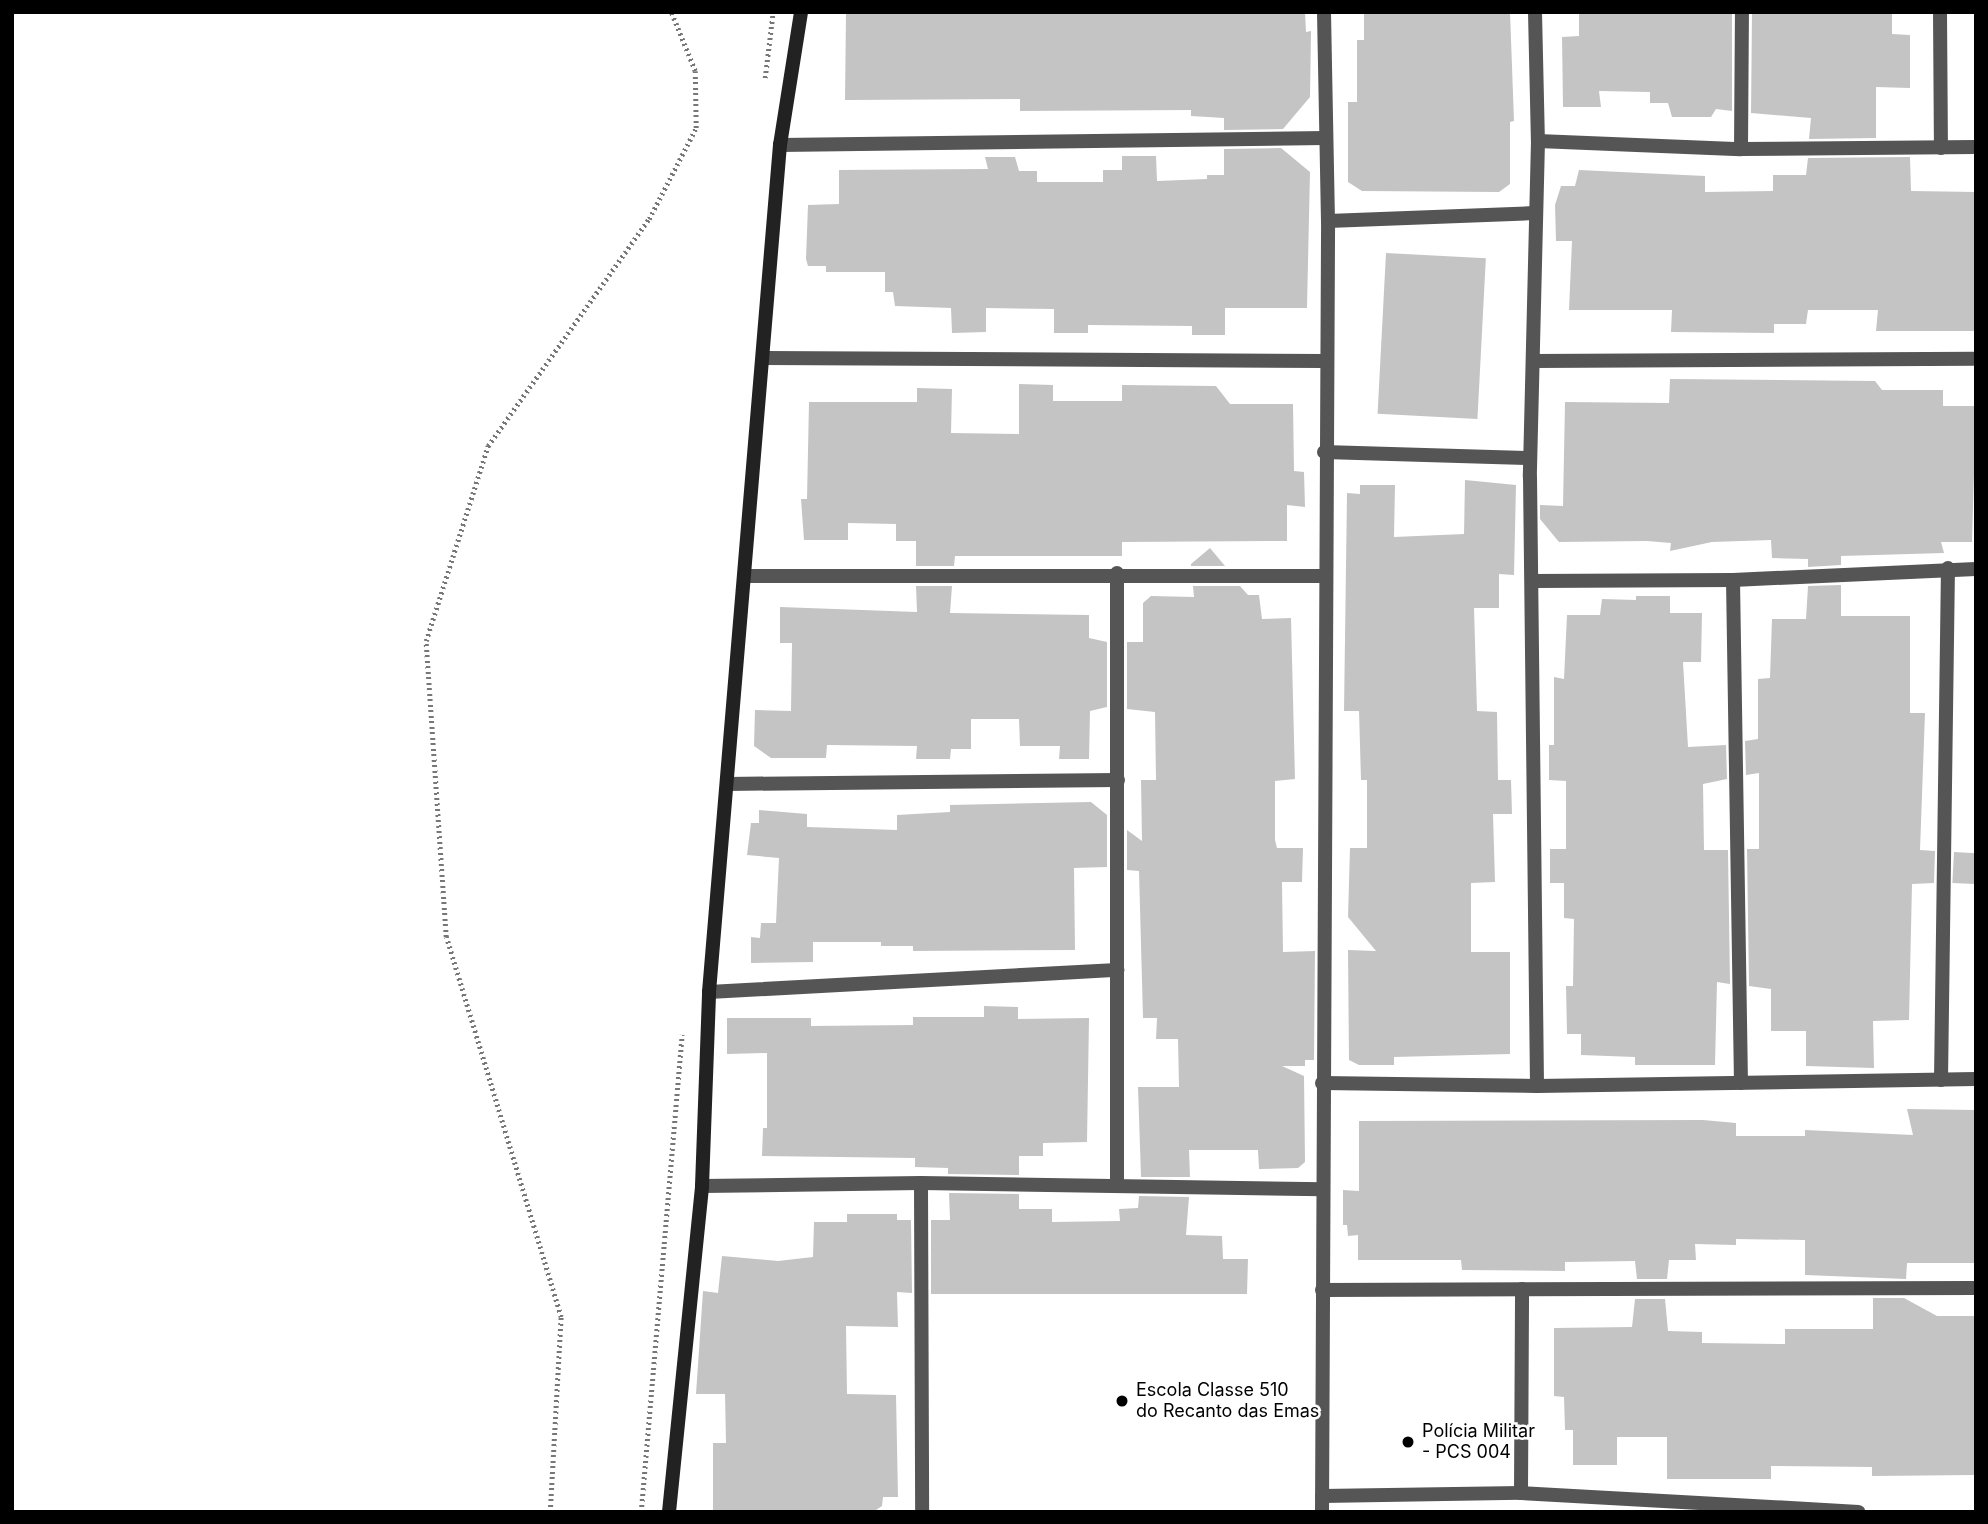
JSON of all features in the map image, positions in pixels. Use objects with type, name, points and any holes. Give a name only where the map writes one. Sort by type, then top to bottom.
[{"type":"street","points":[[669,1512],[702,1186],[709,992],[765,358],[780,145],[800,12]]},
{"type":"street","points":[[1322,1512],[1323,576],[1328,221],[1324,12]]},
{"type":"street","points":[[1535,12],[1538,141],[1534,213],[1534,361],[1530,458],[1537,1086]]},
{"type":"street","points":[[1741,149],[1742,12]]},
{"type":"street","points":[[1940,12],[1941,148]]},
{"type":"street","points":[[780,145],[1325,138]]},
{"type":"street","points":[[1538,141],[1741,149],[1976,147]]},
{"type":"street","points":[[1328,221],[1534,213]]},
{"type":"street","points":[[765,358],[1324,361]]},
{"type":"street","points":[[1534,361],[1976,359]]},
{"type":"street","points":[[1324,452],[1530,458]]},
{"type":"street","points":[[1533,581],[1733,580],[1948,568],[1976,569]]},
{"type":"street","points":[[1941,1080],[1948,568]]},
{"type":"street","points":[[746,576],[1118,573],[1323,576]]},
{"type":"street","points":[[1117,1184],[1118,573]]},
{"type":"street","points":[[1733,580],[1741,1083]]},
{"type":"street","points":[[727,784],[1118,780]]},
{"type":"street","points":[[709,992],[1117,970]]},
{"type":"street","points":[[1322,1083],[1537,1086],[1976,1079]]},
{"type":"street","points":[[702,1186],[921,1183],[1323,1189]]},
{"type":"street","points":[[921,1183],[922,1512]]},
{"type":"street","points":[[1322,1290],[1976,1288]]},
{"type":"street","points":[[1521,1493],[1522,1289]]},
{"type":"street","points":[[1322,1496],[1521,1493],[1858,1512]]},
{"type":"path","points":[[550,1512],[561,1317],[446,937],[426,641],[488,446],[649,219],[696,128],[695,71],[671,12]]},
{"type":"building","points":[[846,12],[1305,12],[1306,32],[1311,31],[1310,97],[1283,129],[1224,130],[1224,118],[1191,116],[1191,110],[1020,111],[1020,99],[845,100]]},
{"type":"building","points":[[1364,12],[1510,12],[1514,121],[1510,122],[1510,184],[1499,192],[1362,191],[1348,182],[1348,102],[1357,102],[1357,40],[1364,40]]},
{"type":"building","points":[[1579,12],[1732,12],[1732,111],[1716,109],[1711,117],[1672,117],[1668,103],[1650,103],[1650,92],[1599,91],[1601,107],[1563,107],[1562,37],[1579,36]]},
{"type":"building","points":[[1752,12],[1892,12],[1892,34],[1910,35],[1910,88],[1876,87],[1876,138],[1809,139],[1811,118],[1751,113]]},
{"type":"building","points":[[1281,148],[1310,172],[1307,308],[1225,308],[1225,335],[1192,335],[1192,326],[1088,325],[1088,333],[1054,333],[1054,309],[986,308],[986,332],[952,333],[951,308],[895,306],[893,292],[885,292],[885,272],[826,272],[826,266],[808,266],[806,259],[808,205],[839,204],[839,170],[988,169],[985,157],[1015,157],[1019,171],[1037,171],[1037,182],[1103,182],[1103,170],[1122,170],[1122,156],[1156,156],[1157,181],[1207,179],[1207,175],[1224,175],[1224,149]]},
{"type":"building","points":[[1910,157],[1911,191],[1976,192],[1976,331],[1876,331],[1878,310],[1808,310],[1806,324],[1774,324],[1774,333],[1671,332],[1672,310],[1569,310],[1572,241],[1556,241],[1555,205],[1561,186],[1575,186],[1579,170],[1705,176],[1705,192],[1773,191],[1773,175],[1806,175],[1808,158]]},
{"type":"building","points":[[1386,253],[1486,258],[1477,419],[1378,414]]},
{"type":"building","points":[[1670,379],[1875,381],[1882,390],[1943,390],[1943,406],[1976,406],[1972,542],[1941,542],[1944,553],[1841,556],[1841,565],[1808,567],[1808,559],[1772,558],[1771,540],[1712,542],[1670,551],[1671,543],[1647,541],[1559,542],[1540,519],[1540,505],[1563,506],[1565,402],[1669,403]]},
{"type":"building","points":[[1019,384],[1053,385],[1053,401],[1122,401],[1122,385],[1216,386],[1230,404],[1293,404],[1294,471],[1304,472],[1305,507],[1287,505],[1287,541],[1122,542],[1122,556],[955,556],[954,566],[916,566],[916,541],[896,541],[896,524],[848,523],[848,540],[804,540],[801,499],[807,499],[809,402],[917,402],[917,388],[952,389],[951,433],[1019,434]]},
{"type":"building","points":[[1465,480],[1516,485],[1514,575],[1499,574],[1499,608],[1474,608],[1477,711],[1497,712],[1498,780],[1511,780],[1512,814],[1493,814],[1495,882],[1471,883],[1471,952],[1510,952],[1510,1054],[1394,1057],[1394,1065],[1359,1065],[1349,1060],[1348,950],[1376,951],[1348,917],[1350,848],[1367,848],[1367,780],[1361,780],[1359,711],[1344,711],[1347,493],[1360,494],[1360,485],[1395,485],[1394,537],[1464,534]]},
{"type":"building","points":[[1210,548],[1225,566],[1191,566],[1191,564]]},
{"type":"building","points":[[1841,585],[1841,616],[1910,616],[1910,713],[1925,713],[1920,850],[1935,851],[1934,883],[1912,884],[1909,1020],[1873,1021],[1874,1068],[1806,1066],[1806,1031],[1771,1031],[1771,989],[1749,986],[1747,849],[1759,849],[1759,773],[1746,775],[1745,741],[1758,739],[1758,679],[1770,678],[1772,619],[1806,619],[1808,586]]},
{"type":"building","points":[[916,586],[952,586],[950,613],[1089,615],[1089,638],[1107,642],[1107,707],[1090,711],[1089,759],[1059,759],[1060,746],[1020,746],[1019,719],[971,719],[971,749],[951,749],[950,759],[916,759],[917,746],[827,745],[826,758],[771,758],[754,746],[755,710],[791,711],[792,643],[780,643],[780,607],[917,612]]},
{"type":"building","points":[[1193,586],[1240,586],[1248,595],[1259,595],[1262,619],[1291,618],[1295,779],[1275,781],[1275,840],[1277,848],[1303,848],[1302,882],[1282,882],[1283,952],[1315,951],[1314,1060],[1305,1060],[1305,1066],[1282,1066],[1304,1076],[1305,1162],[1298,1168],[1259,1169],[1258,1150],[1189,1150],[1190,1177],[1141,1177],[1138,1087],[1179,1087],[1178,1039],[1156,1039],[1157,1018],[1143,1018],[1139,871],[1127,870],[1127,830],[1142,841],[1141,780],[1156,780],[1155,712],[1127,709],[1127,642],[1143,642],[1143,603],[1151,596],[1194,597]]},
{"type":"building","points":[[1636,596],[1670,596],[1670,613],[1702,613],[1701,662],[1683,662],[1688,747],[1726,745],[1727,779],[1703,784],[1704,850],[1728,850],[1730,984],[1717,982],[1715,1065],[1635,1065],[1635,1057],[1581,1055],[1581,1034],[1567,1034],[1566,986],[1573,986],[1574,919],[1564,918],[1564,883],[1550,883],[1550,849],[1566,849],[1566,781],[1549,780],[1549,745],[1554,745],[1554,677],[1564,679],[1567,615],[1600,615],[1602,599],[1636,600]]},
{"type":"building","points":[[1091,802],[1107,815],[1107,867],[1074,868],[1075,950],[913,951],[913,946],[881,946],[881,942],[813,942],[813,962],[751,963],[751,937],[760,938],[761,923],[776,923],[779,858],[747,855],[751,823],[759,823],[759,810],[807,814],[807,827],[897,830],[897,815],[950,812],[950,805]]},
{"type":"building","points":[[1954,852],[1976,853],[1974,884],[1952,883]]},
{"type":"building","points":[[984,1006],[1018,1007],[1018,1019],[1089,1018],[1087,1142],[1043,1143],[1043,1156],[1019,1156],[1019,1175],[948,1174],[948,1168],[915,1167],[915,1158],[762,1156],[763,1128],[767,1128],[767,1053],[727,1054],[727,1018],[811,1018],[811,1026],[913,1025],[913,1017],[984,1017]]},
{"type":"building","points":[[1907,1109],[1976,1110],[1976,1263],[1907,1263],[1906,1279],[1805,1275],[1805,1240],[1736,1239],[1736,1245],[1695,1244],[1696,1260],[1669,1260],[1667,1279],[1637,1279],[1635,1261],[1565,1262],[1565,1271],[1462,1270],[1461,1260],[1358,1260],[1358,1235],[1348,1236],[1347,1225],[1343,1225],[1343,1190],[1359,1191],[1359,1121],[1703,1120],[1736,1123],[1736,1136],[1805,1136],[1805,1130],[1913,1135]]},
{"type":"building","points":[[949,1193],[1019,1194],[1019,1209],[1052,1209],[1052,1222],[1120,1221],[1119,1209],[1138,1208],[1139,1196],[1189,1197],[1186,1235],[1222,1236],[1223,1259],[1248,1259],[1247,1294],[931,1294],[931,1220],[950,1220]]},
{"type":"building","points":[[847,1214],[897,1214],[897,1220],[911,1220],[912,1293],[897,1292],[898,1327],[846,1326],[847,1394],[896,1395],[898,1497],[883,1497],[882,1506],[873,1512],[713,1512],[713,1443],[726,1443],[725,1394],[696,1394],[703,1291],[718,1293],[722,1256],[778,1261],[813,1257],[814,1222],[847,1222]]},
{"type":"building","points":[[1873,1298],[1904,1298],[1937,1316],[1976,1316],[1976,1475],[1872,1476],[1872,1467],[1771,1466],[1771,1479],[1667,1479],[1667,1437],[1617,1437],[1617,1465],[1573,1465],[1573,1430],[1565,1430],[1564,1397],[1554,1396],[1554,1328],[1632,1327],[1635,1299],[1665,1299],[1668,1331],[1702,1332],[1702,1343],[1785,1344],[1785,1329],[1873,1329]]},
{"type":"place","name":"Escola Classe 510 do Recanto das Emas","points":[[1122,1401]]},
{"type":"place","name":"Polícia Militar - PCS 004","points":[[1408,1442]]}]
